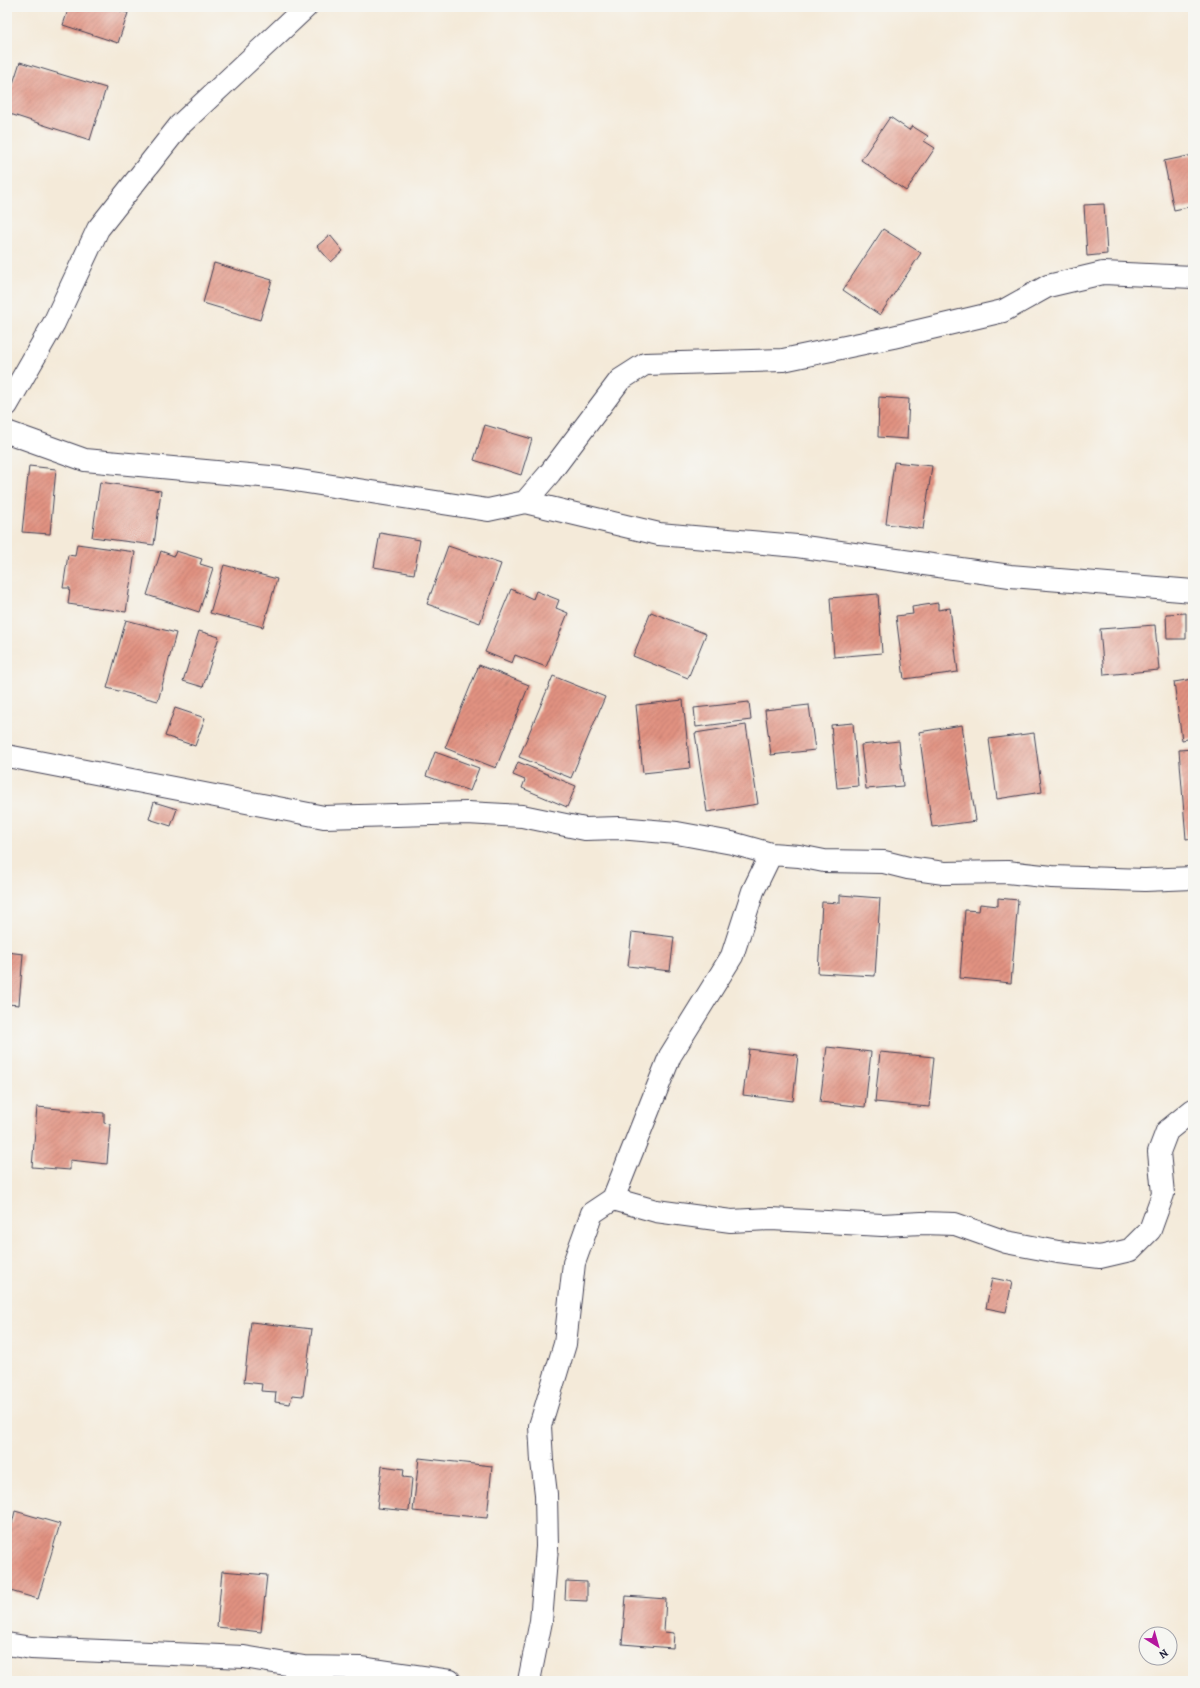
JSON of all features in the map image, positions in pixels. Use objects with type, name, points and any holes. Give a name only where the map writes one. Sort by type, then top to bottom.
[{"type":"street","points":[[7,405],[54,323],[98,229],[180,125],[306,7]]},
{"type":"street","points":[[525,502],[550,473],[620,380],[645,364],[783,360],[1003,312],[1048,286],[1103,273],[1193,277]]},
{"type":"street","points":[[7,432],[85,460],[281,478],[488,510],[525,502],[659,534],[797,546],[1010,576],[1193,591]]},
{"type":"street","points":[[7,756],[324,817],[467,814],[522,816],[585,829],[619,828],[677,833],[732,843],[771,854],[799,856],[839,862],[884,862],[908,868],[944,873],[1007,872],[1052,877],[1145,880],[1193,878]]},
{"type":"street","points":[[529,1681],[541,1621],[547,1547],[546,1494],[540,1426],[565,1344],[574,1263],[592,1214],[613,1200],[670,1056],[732,956],[753,891],[771,854]]},
{"type":"street","points":[[613,1200],[656,1211],[730,1221],[771,1219],[882,1225],[922,1223],[955,1224],[1006,1242],[1058,1252],[1100,1257],[1130,1250],[1150,1230],[1163,1194],[1159,1152],[1167,1131],[1193,1110]]},
{"type":"street","points":[[7,1644],[31,1648],[244,1657],[304,1667],[360,1668],[450,1681]]},
{"type":"building","points":[[69,7],[114,7],[114,9],[128,13],[118,43],[63,25]]},
{"type":"building","points":[[20,62],[106,88],[90,140],[7,113],[7,102]]},
{"type":"building","points":[[890,117],[909,130],[912,126],[928,136],[924,141],[935,148],[906,191],[861,160]]},
{"type":"building","points":[[1193,155],[1193,206],[1174,210],[1164,161]]},
{"type":"building","points":[[1104,204],[1107,254],[1087,256],[1084,205]]},
{"type":"building","points":[[883,229],[921,253],[880,315],[843,290]]},
{"type":"building","points":[[330,235],[343,251],[331,262],[317,246]]},
{"type":"building","points":[[214,263],[272,280],[260,320],[203,303]]},
{"type":"building","points":[[879,397],[909,399],[907,439],[878,437]]},
{"type":"building","points":[[485,425],[532,439],[521,475],[474,460]]},
{"type":"building","points":[[894,462],[932,466],[923,529],[886,524]]},
{"type":"building","points":[[29,466],[56,469],[50,534],[22,532]]},
{"type":"building","points":[[100,482],[161,491],[154,545],[92,537]]},
{"type":"building","points":[[380,533],[420,540],[414,574],[374,567]]},
{"type":"building","points":[[77,544],[135,552],[126,612],[68,604],[70,588],[63,588],[68,555],[75,556]]},
{"type":"building","points":[[448,546],[501,564],[480,623],[427,604]]},
{"type":"building","points":[[161,551],[174,556],[176,551],[202,559],[200,564],[213,568],[199,612],[147,595]]},
{"type":"building","points":[[224,565],[277,579],[263,627],[210,613]]},
{"type":"building","points":[[511,589],[533,599],[536,591],[559,600],[556,608],[568,613],[546,667],[515,655],[512,663],[485,652]]},
{"type":"building","points":[[878,594],[882,653],[834,657],[830,598]]},
{"type":"building","points":[[938,603],[938,610],[950,608],[958,672],[904,679],[896,616],[913,614],[912,607]]},
{"type":"building","points":[[651,612],[706,634],[688,678],[633,656]]},
{"type":"building","points":[[1186,613],[1186,639],[1167,639],[1166,614]]},
{"type":"building","points":[[126,620],[176,633],[158,701],[107,688]]},
{"type":"building","points":[[1155,625],[1159,670],[1104,675],[1100,629]]},
{"type":"building","points":[[199,631],[219,637],[203,687],[183,681]]},
{"type":"building","points":[[479,665],[529,685],[496,768],[445,748]]},
{"type":"building","points":[[553,676],[605,697],[571,778],[519,757]]},
{"type":"building","points":[[1193,679],[1193,738],[1182,740],[1174,682]]},
{"type":"building","points":[[683,700],[690,768],[643,773],[636,705]]},
{"type":"building","points":[[749,702],[751,720],[696,727],[694,708]]},
{"type":"building","points":[[809,705],[815,750],[771,755],[765,710]]},
{"type":"building","points":[[175,708],[205,718],[195,746],[165,736]]},
{"type":"building","points":[[853,723],[858,786],[837,788],[831,725]]},
{"type":"building","points":[[746,725],[758,804],[707,812],[695,733]]},
{"type":"building","points":[[962,725],[976,821],[932,827],[919,732]]},
{"type":"building","points":[[1034,733],[1042,792],[997,799],[989,739]]},
{"type":"building","points":[[899,741],[903,786],[866,789],[861,745]]},
{"type":"building","points":[[1193,749],[1193,838],[1186,839],[1179,750]]},
{"type":"building","points":[[435,752],[479,768],[470,791],[426,776]]},
{"type":"building","points":[[518,762],[576,786],[567,807],[522,788],[525,780],[513,775]]},
{"type":"building","points":[[154,802],[177,809],[171,826],[149,819]]},
{"type":"building","points":[[840,895],[880,898],[875,976],[818,973],[822,902],[840,903]]},
{"type":"building","points":[[998,898],[1018,900],[1011,983],[960,978],[965,910],[979,911],[980,904],[998,906]]},
{"type":"building","points":[[632,932],[674,937],[670,971],[628,966]]},
{"type":"building","points":[[7,952],[23,954],[19,1005],[7,1004]]},
{"type":"building","points":[[827,1047],[871,1052],[865,1107],[820,1102]]},
{"type":"building","points":[[749,1049],[798,1055],[793,1101],[743,1095]]},
{"type":"building","points":[[880,1052],[934,1057],[929,1107],[875,1102]]},
{"type":"building","points":[[37,1107],[104,1113],[104,1123],[110,1124],[107,1164],[70,1160],[70,1170],[32,1167]]},
{"type":"building","points":[[992,1278],[1012,1282],[1006,1312],[986,1308]]},
{"type":"building","points":[[251,1322],[312,1329],[303,1396],[292,1395],[290,1404],[275,1402],[276,1392],[261,1391],[262,1384],[244,1382]]},
{"type":"building","points":[[419,1458],[492,1466],[487,1518],[413,1511]]},
{"type":"building","points":[[382,1466],[404,1469],[403,1477],[412,1478],[409,1511],[377,1508]]},
{"type":"building","points":[[15,1511],[60,1524],[38,1599],[7,1590],[7,1522],[12,1524]]},
{"type":"building","points":[[222,1571],[267,1575],[261,1632],[217,1627]]},
{"type":"building","points":[[566,1581],[587,1582],[587,1601],[565,1600]]},
{"type":"building","points":[[626,1596],[666,1599],[664,1632],[674,1633],[673,1648],[622,1644]]}]
